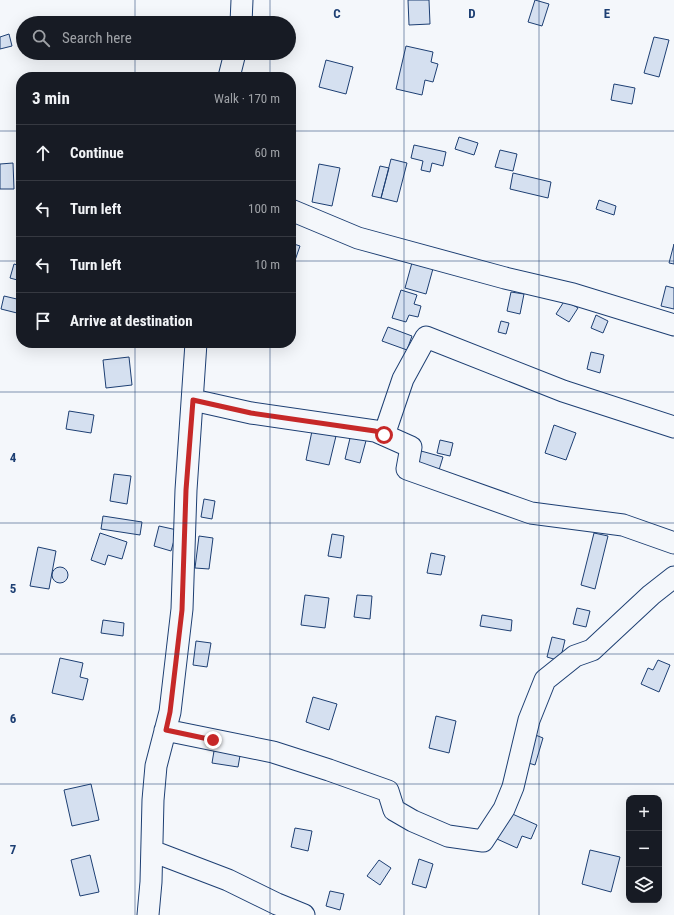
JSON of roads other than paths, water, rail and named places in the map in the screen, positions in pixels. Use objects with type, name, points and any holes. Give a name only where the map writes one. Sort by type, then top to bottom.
[{"type":"street","points":[[241,16],[242,0]]},
{"type":"street","points":[[230,72],[234,60]]},
{"type":"street","points":[[296,212],[358,238],[505,278],[573,294],[674,325]]},
{"type":"street","points":[[384,435],[403,379],[426,337],[563,391],[674,427]]},
{"type":"street","points":[[148,915],[156,766],[170,712],[182,610],[186,490],[196,348]]},
{"type":"street","points":[[193,400],[251,413],[375,431],[411,447],[407,469],[531,513],[623,526],[674,544]]},
{"type":"street","points":[[166,730],[273,752],[329,770],[388,791],[394,810],[413,821],[448,836],[483,841],[504,809],[513,787],[529,720],[545,680],[574,656],[592,650],[651,595],[674,577]]},
{"type":"street","points":[[152,850],[228,880],[277,904],[304,915]]}]
